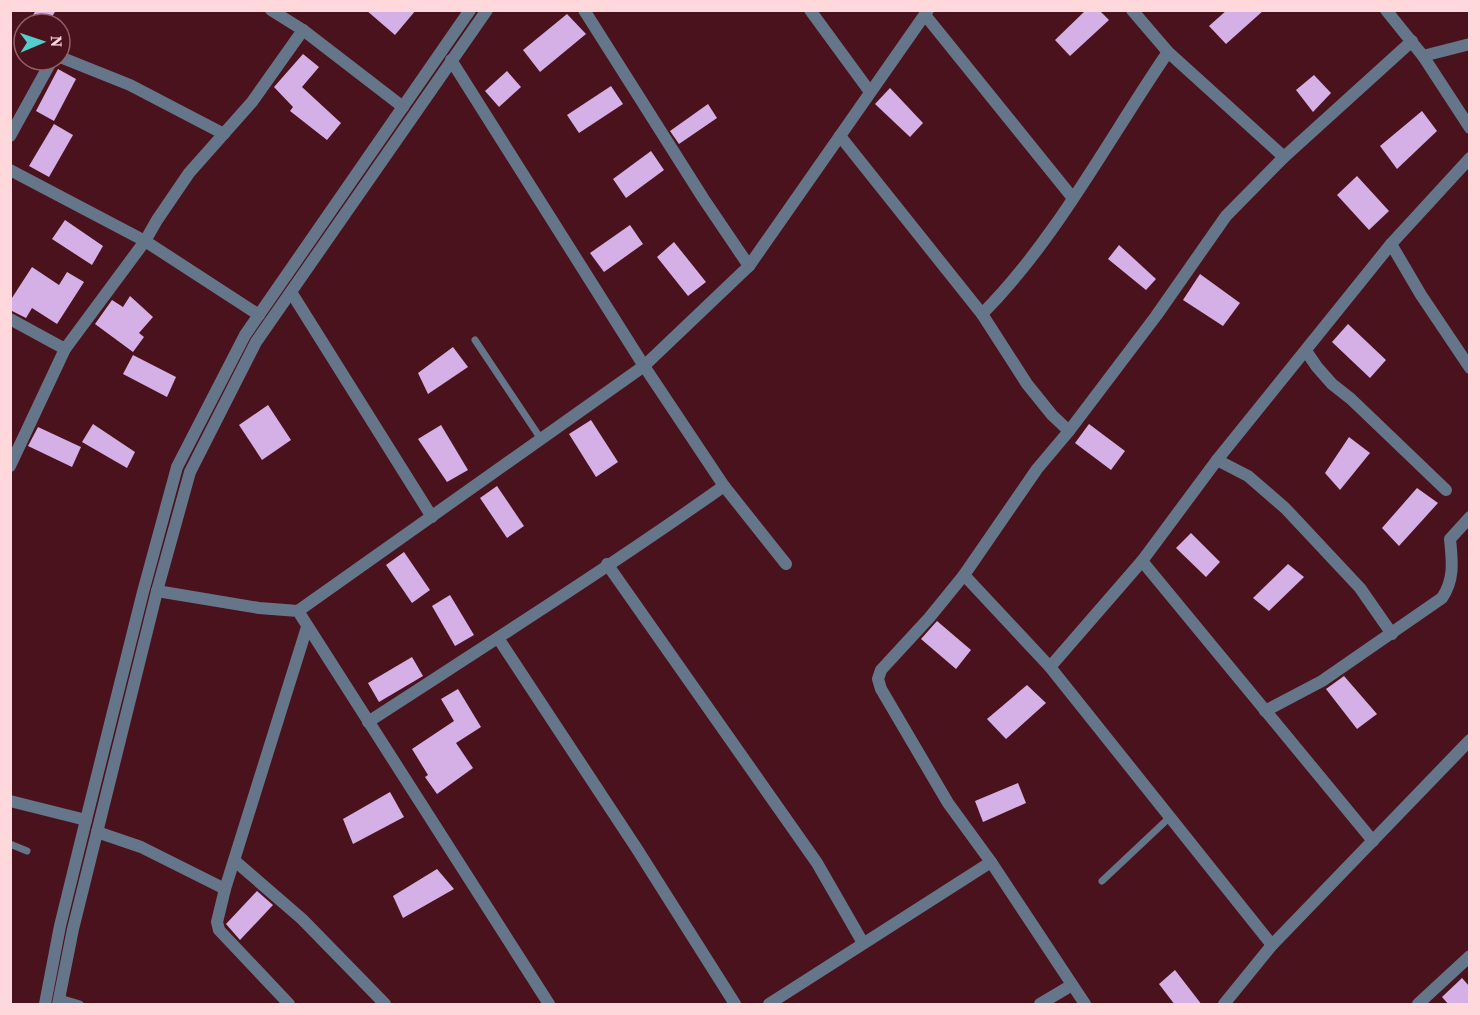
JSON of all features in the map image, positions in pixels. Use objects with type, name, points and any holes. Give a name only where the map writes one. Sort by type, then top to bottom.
[{"type":"street","points":[[271,10],[303,30],[403,107]]},
{"type":"street","points":[[45,1005],[60,926],[86,820],[177,467],[245,335],[470,10]]},
{"type":"street","points":[[59,1001],[73,929],[157,591],[190,472],[256,342],[487,10]]},
{"type":"street","points":[[584,10],[703,198],[749,266]]},
{"type":"street","points":[[810,10],[870,92]]},
{"type":"street","points":[[1132,10],[1168,52],[1284,157]]},
{"type":"street","points":[[1386,10],[1423,56],[1470,128]]},
{"type":"street","points":[[157,591],[260,608],[297,611],[644,366],[749,266],[926,13],[1072,197]]},
{"type":"street","points":[[11,464],[65,349],[145,242],[189,173],[252,102],[303,30]]},
{"type":"street","points":[[1085,1005],[991,862],[948,802],[881,689],[878,679],[881,670],[929,618],[964,575],[1037,469],[1069,431],[1156,316],[1226,216],[1284,157],[1412,41]]},
{"type":"street","points":[[1423,56],[1470,44]]},
{"type":"street","points":[[982,314],[1008,288],[1072,197],[1168,52]]},
{"type":"street","points":[[451,60],[644,366],[724,486],[786,564]]},
{"type":"street","points":[[72,62],[130,85],[224,134]]},
{"type":"street","points":[[10,136],[45,72]]},
{"type":"street","points":[[840,136],[982,314],[1027,384],[1052,415],[1069,431]]},
{"type":"street","points":[[1050,668],[1142,561],[1217,460],[1391,244],[1470,158]]},
{"type":"street","points":[[10,170],[145,242],[259,315]]},
{"type":"street","points":[[1391,244],[1421,295],[1470,368]]},
{"type":"street","points":[[291,292],[432,517]]},
{"type":"street","points":[[10,319],[65,349]]},
{"type":"street","points":[[1306,351],[1332,384],[1351,399],[1446,490]]},
{"type":"street","points":[[1217,460],[1248,476],[1285,508],[1360,588],[1392,634]]},
{"type":"street","points":[[368,722],[607,564],[645,542],[724,486]]},
{"type":"street","points":[[1265,711],[1322,681],[1442,598],[1450,587],[1452,567],[1450,539],[1470,517]]},
{"type":"street","points":[[1142,561],[1373,842]]},
{"type":"street","points":[[607,564],[817,863],[863,944]]},
{"type":"street","points":[[964,575],[1050,668],[1272,945]]},
{"type":"street","points":[[297,611],[549,1005]]},
{"type":"street","points":[[289,1005],[219,930],[217,922],[225,889],[308,627]]},
{"type":"street","points":[[498,638],[638,849],[735,1005]]},
{"type":"street","points":[[1224,1005],[1272,945],[1470,740]]},
{"type":"street","points":[[10,801],[86,820]]},
{"type":"street","points":[[98,832],[141,847],[225,889]]},
{"type":"street","points":[[235,861],[302,919],[385,1005]]},
{"type":"street","points":[[769,1005],[991,862]]},
{"type":"street","points":[[1418,1005],[1470,956]]},
{"type":"street","points":[[1040,1005],[1072,985]]},
{"type":"lane","points":[[475,340],[541,439]]},
{"type":"lane","points":[[1102,881],[1170,817]]},
{"type":"lane","points":[[10,844],[27,851]]},
{"type":"lane","points":[[59,1001],[80,1005]]},
{"type":"building","points":[[36,10],[56,10],[55,12],[35,12]]},
{"type":"building","points":[[366,10],[416,10],[395,35]]},
{"type":"building","points":[[1086,10],[1099,10],[1109,20],[1070,56],[1055,40]]},
{"type":"building","points":[[1227,10],[1264,10],[1226,44],[1209,26]]},
{"type":"building","points":[[567,14],[586,34],[540,72],[523,50]]},
{"type":"building","points":[[303,54],[319,67],[302,87],[341,123],[327,140],[290,111],[293,107],[274,87]]},
{"type":"building","points":[[507,71],[521,87],[499,107],[485,91]]},
{"type":"building","points":[[56,72],[63,72],[76,79],[54,121],[36,111]]},
{"type":"building","points":[[1314,75],[1331,93],[1313,112],[1296,90]]},
{"type":"building","points":[[611,86],[623,104],[579,133],[567,115]]},
{"type":"building","points":[[890,88],[923,123],[910,137],[875,104]]},
{"type":"building","points":[[708,104],[717,118],[679,144],[670,131]]},
{"type":"building","points":[[1422,111],[1437,131],[1397,169],[1380,146]]},
{"type":"building","points":[[54,124],[73,135],[49,177],[29,166]]},
{"type":"building","points":[[651,151],[664,170],[626,198],[613,179]]},
{"type":"building","points":[[1357,176],[1389,211],[1369,230],[1337,195]]},
{"type":"building","points":[[65,220],[103,246],[92,265],[52,239]]},
{"type":"building","points":[[630,225],[643,244],[604,272],[590,253]]},
{"type":"building","points":[[674,242],[706,282],[688,296],[657,257]]},
{"type":"building","points":[[1119,245],[1156,279],[1146,290],[1108,259]]},
{"type":"building","points":[[32,267],[59,285],[67,272],[84,282],[57,324],[32,308],[26,318],[10,310],[10,301]]},
{"type":"building","points":[[1200,274],[1240,303],[1223,326],[1183,300]]},
{"type":"building","points":[[130,296],[153,317],[139,333],[144,337],[133,352],[95,324],[112,300],[123,307]]},
{"type":"building","points":[[1348,324],[1386,360],[1370,378],[1332,342]]},
{"type":"building","points":[[453,347],[468,367],[428,394],[418,373]]},
{"type":"building","points":[[133,355],[176,377],[167,397],[123,374]]},
{"type":"building","points":[[268,405],[291,440],[262,460],[239,425]]},
{"type":"building","points":[[591,420],[618,462],[596,477],[569,434]]},
{"type":"building","points":[[93,424],[135,452],[127,468],[82,442]]},
{"type":"building","points":[[1089,424],[1125,451],[1111,470],[1075,443]]},
{"type":"building","points":[[441,425],[468,470],[447,482],[418,439]]},
{"type":"building","points":[[38,427],[81,447],[72,467],[28,446]]},
{"type":"building","points":[[1349,437],[1370,453],[1340,490],[1325,473]]},
{"type":"building","points":[[497,486],[524,526],[507,538],[480,498]]},
{"type":"building","points":[[1417,488],[1438,503],[1399,546],[1382,528]]},
{"type":"building","points":[[1191,533],[1220,562],[1206,577],[1176,548]]},
{"type":"building","points":[[404,552],[430,590],[412,603],[386,565]]},
{"type":"building","points":[[1288,564],[1304,577],[1269,611],[1253,598]]},
{"type":"building","points":[[450,595],[474,635],[455,646],[432,606]]},
{"type":"building","points":[[937,621],[971,650],[956,669],[921,639]]},
{"type":"building","points":[[412,657],[423,676],[379,702],[368,683]]},
{"type":"building","points":[[1344,676],[1377,714],[1357,729],[1326,689]]},
{"type":"building","points":[[1027,685],[1046,703],[1006,739],[987,719]]},
{"type":"building","points":[[458,689],[481,727],[456,743],[473,768],[437,794],[425,777],[428,775],[412,749],[454,721],[441,699]]},
{"type":"building","points":[[1018,783],[1026,803],[983,822],[975,801]]},
{"type":"building","points":[[390,792],[404,817],[353,844],[343,819]]},
{"type":"building","points":[[437,869],[454,889],[403,918],[393,896]]},
{"type":"building","points":[[257,891],[273,905],[240,940],[226,924]]},
{"type":"building","points":[[1175,970],[1202,1005],[1175,1005],[1159,984]]},
{"type":"building","points":[[1462,978],[1470,987],[1470,1005],[1449,1005],[1442,997]]}]
